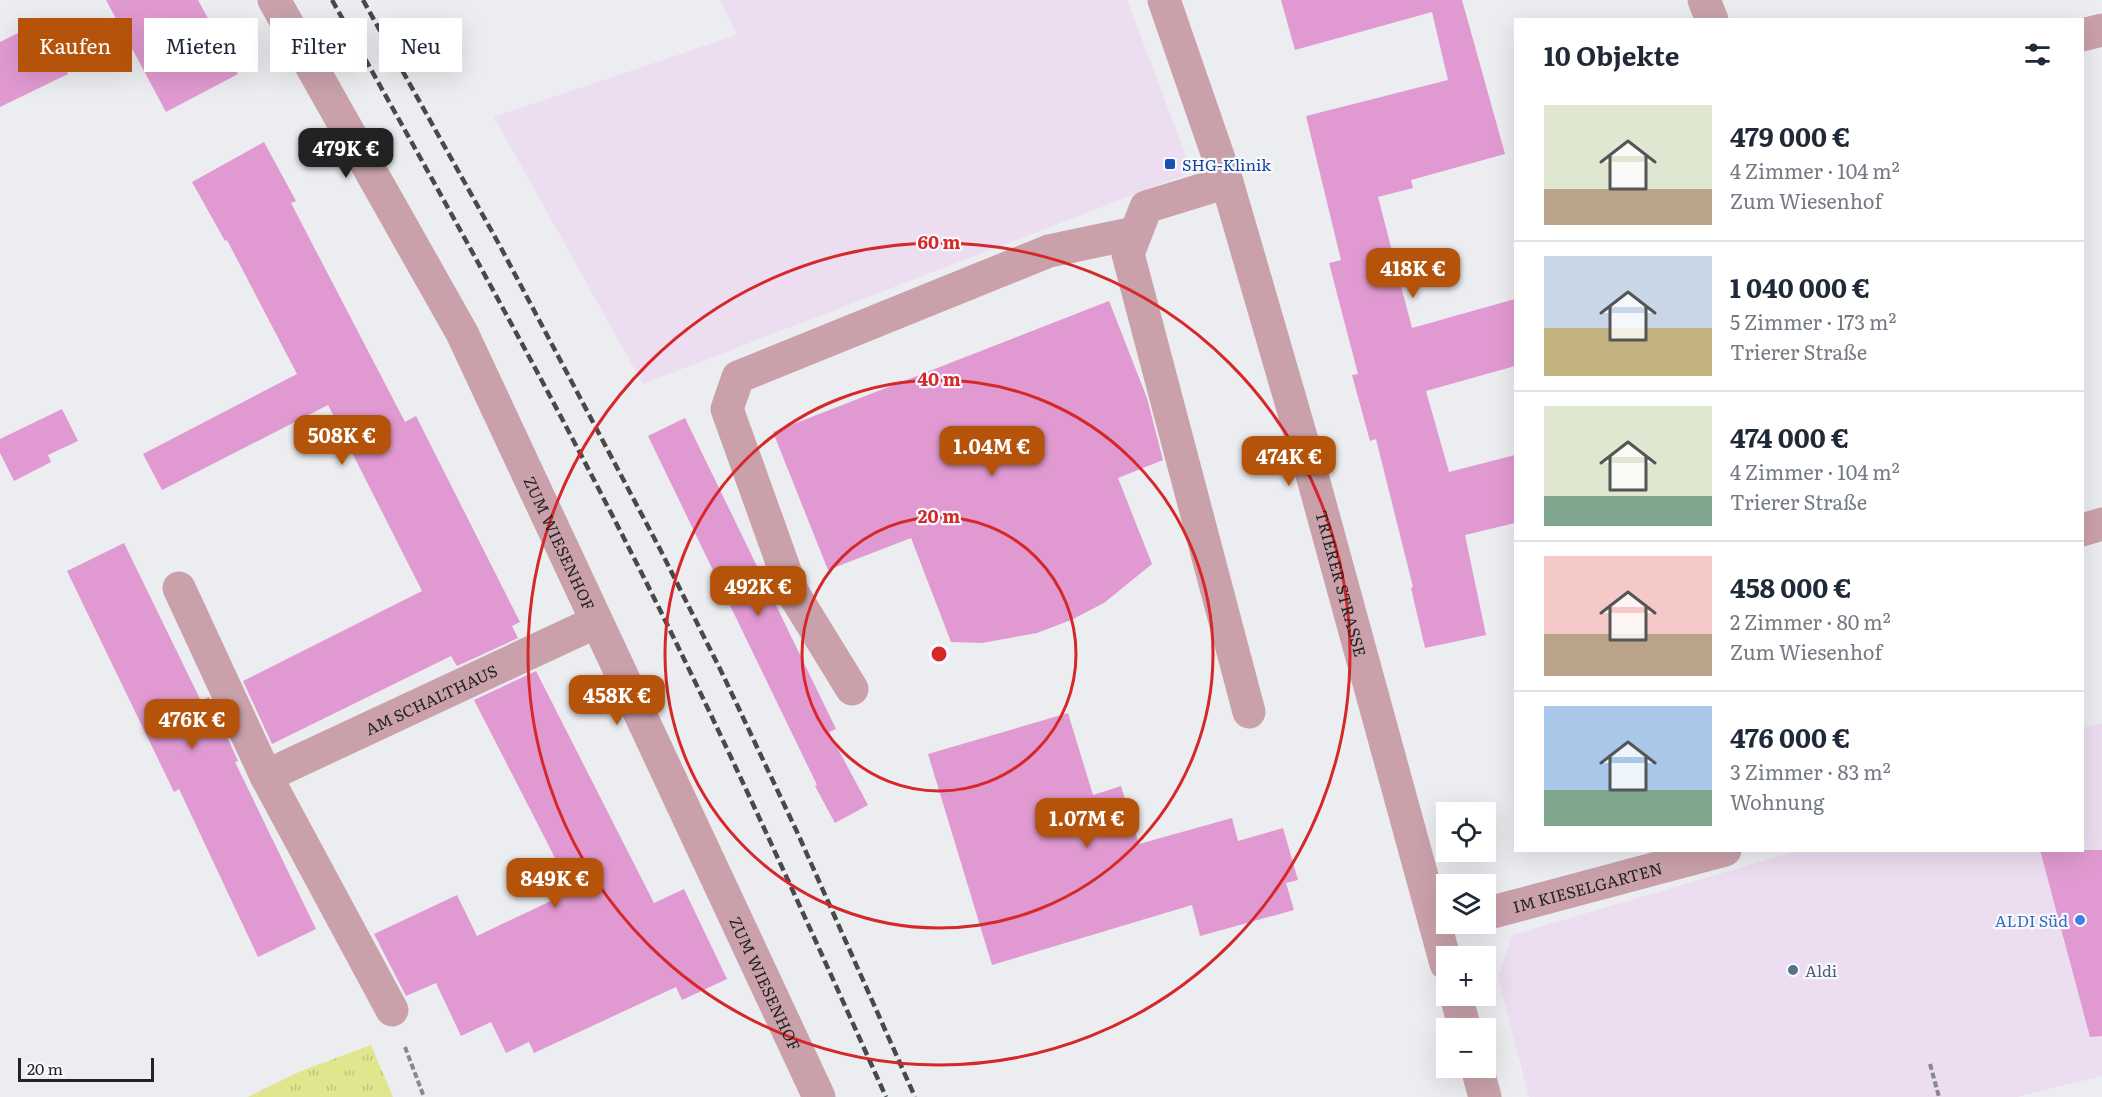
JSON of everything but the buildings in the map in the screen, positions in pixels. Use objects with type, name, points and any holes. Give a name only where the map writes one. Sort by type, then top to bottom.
[{"type":"street","name":"ZUM WIESENHOF","points":[[274,0],[462,333],[819,1097]]},
{"type":"street","name":"TRIERER STRASSE","points":[[1164,0],[1227,182],[1436,908]]},
{"type":"street","points":[[1704,0],[1711,18]]},
{"type":"street","points":[[2084,34],[2102,30]]},
{"type":"street","points":[[1227,182],[1146,207],[1128,254],[1250,712]]},
{"type":"street","points":[[852,688],[793,593],[727,409],[738,377],[1049,251],[1135,233]]},
{"type":"street","points":[[2084,529],[2102,524]]},
{"type":"street","points":[[179,588],[266,776],[392,1010]]},
{"type":"street","name":"AM SCHALTHAUS","points":[[266,776],[596,622]]},
{"type":"street","name":"IM KIESELGARTEN","points":[[1496,911],[1718,852]]},
{"type":"street","points":[[1480,1078],[1485,1097]]},
{"type":"path","points":[[392,1010],[424,1097]]},
{"type":"path","points":[[1930,1064],[1939,1097]]},
{"type":"shaded area","points":[[720,0],[1127,0],[1192,172],[643,384],[494,117],[737,35]]},
{"type":"shaded area","name":"Aldi","points":[[2102,723],[2102,1076],[2017,1097],[1529,1097],[1498,977],[1512,935],[1794,852],[2084,852],[2084,728]]},
{"type":"green space","points":[[371,1045],[393,1097],[248,1097],[301,1071]]},
{"type":"railway","points":[[332,0],[524,348],[635,560],[732,760],[886,1097]]},
{"type":"railway","points":[[363,0],[500,246],[661,551],[798,834],[915,1097]]},
{"type":"place","name":"SHG-Klinik","points":[[1170,164]]},
{"type":"place","name":"ALDI Süd","points":[[2080,920]]},
{"type":"place","name":"Aldi","points":[[1793,970]]}]
